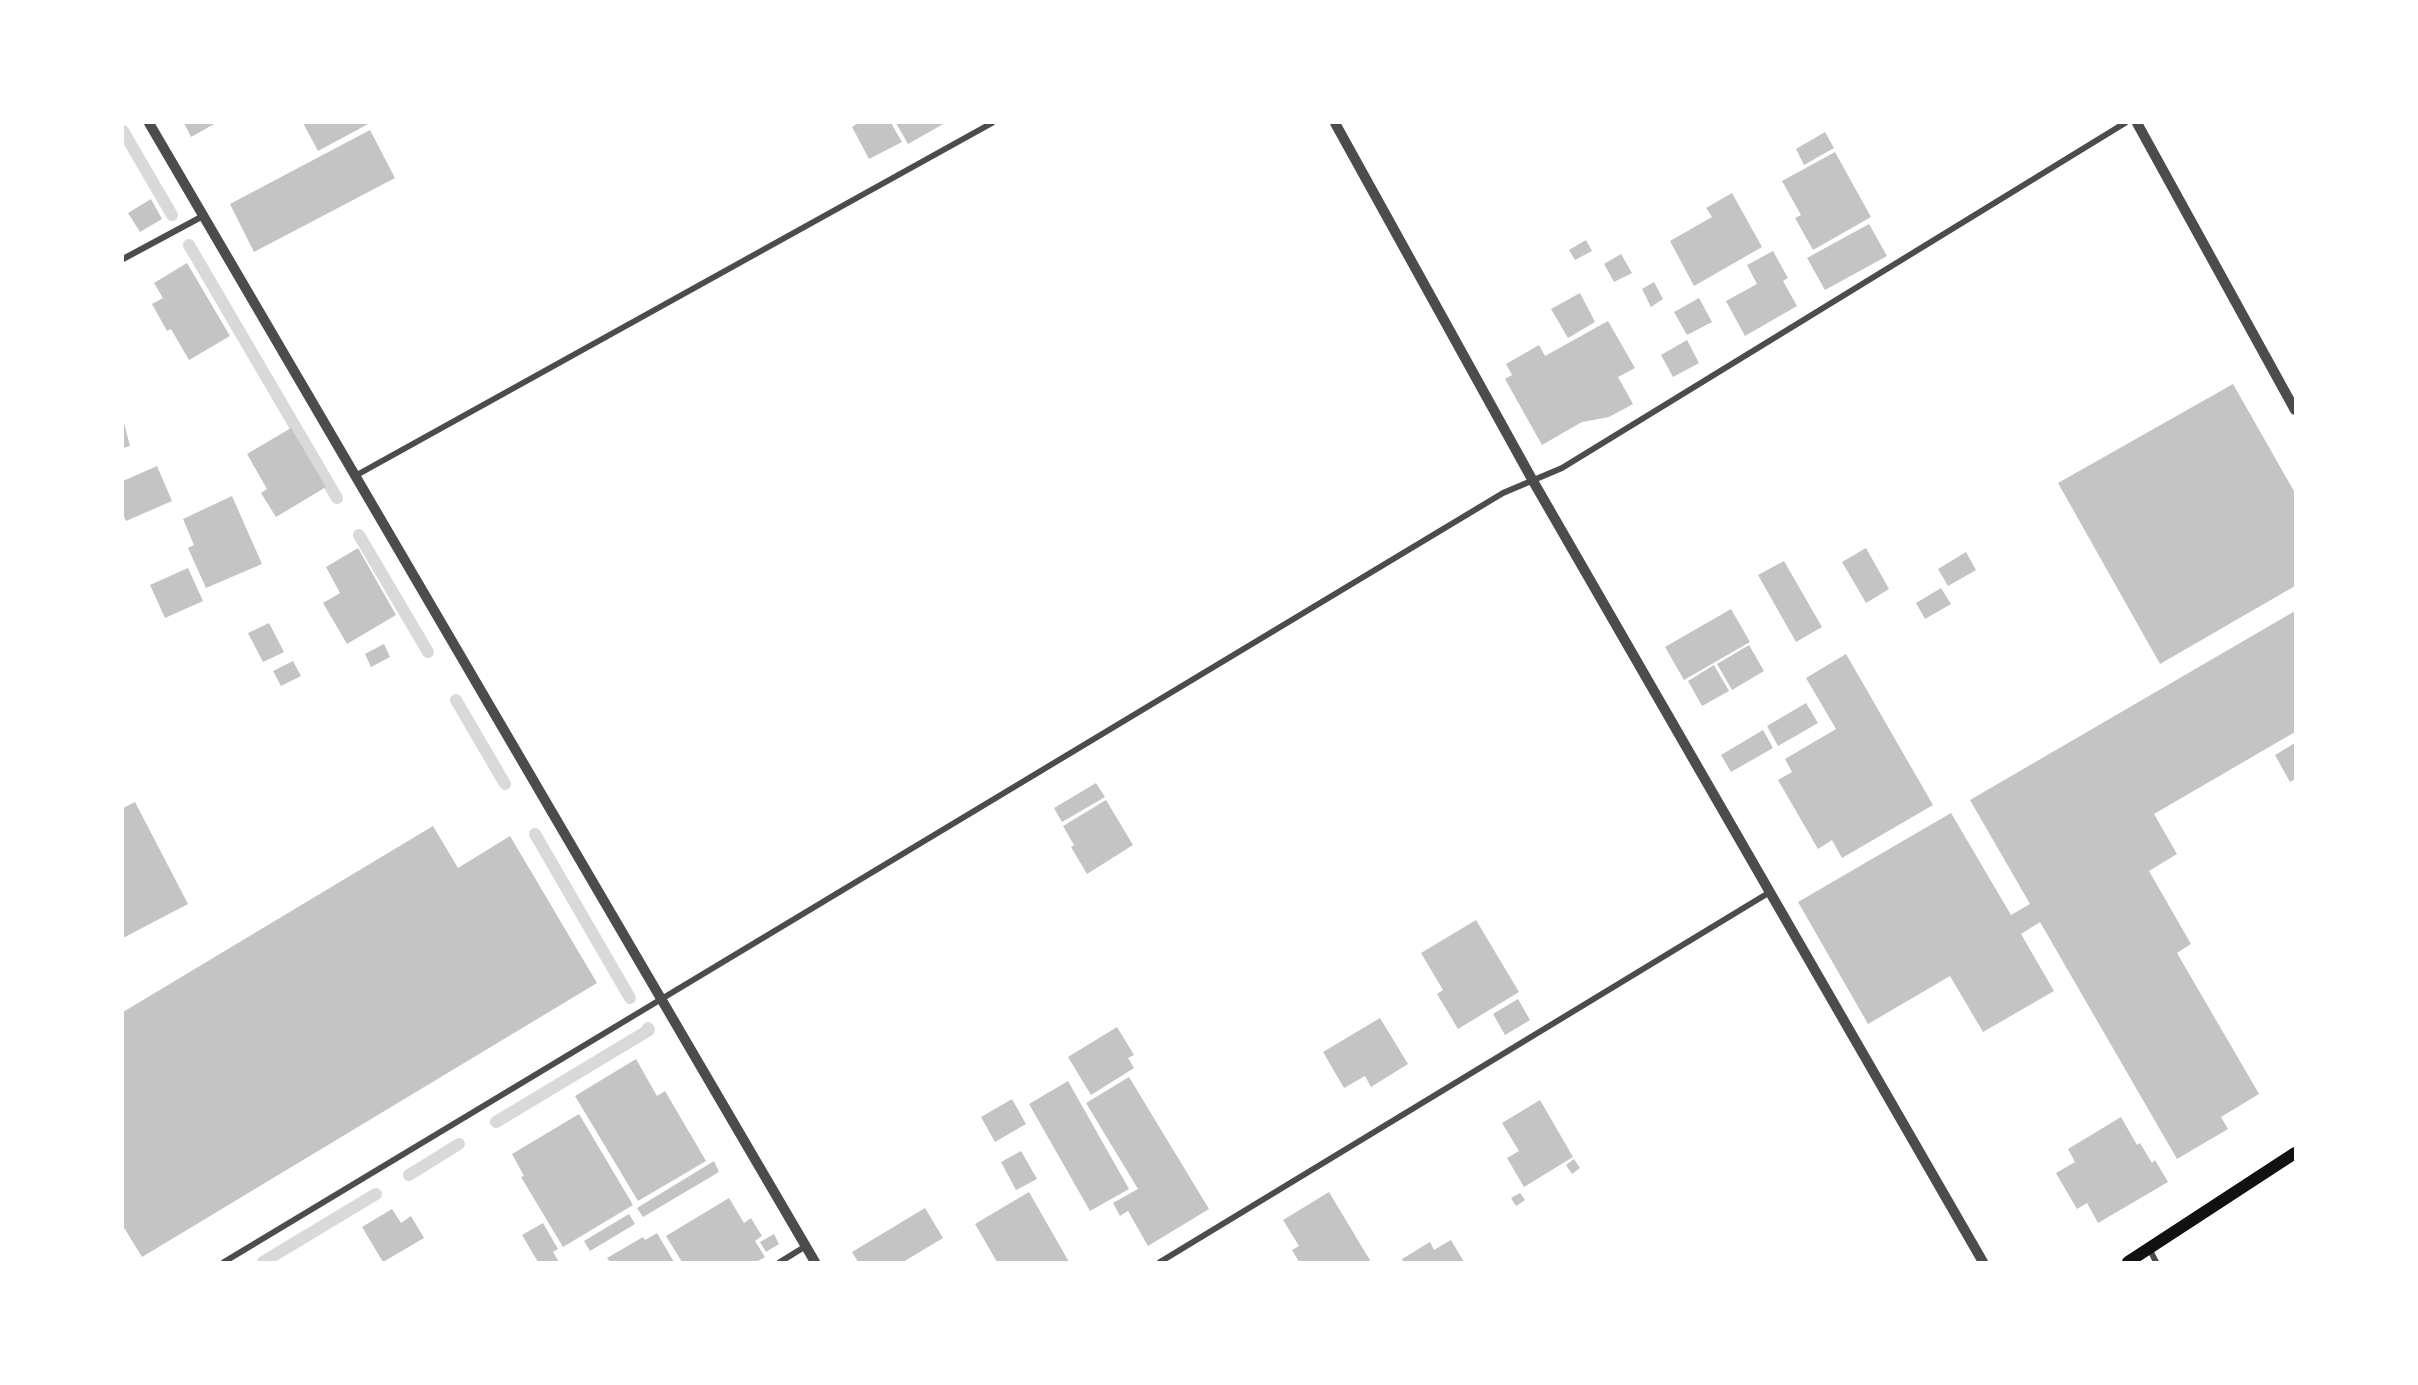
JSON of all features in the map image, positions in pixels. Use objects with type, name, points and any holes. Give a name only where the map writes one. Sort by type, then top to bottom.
[{"type":"main road","points":[[2128,1262],[2295,1153]]},
{"type":"street","points":[[149,123],[815,1262]]},
{"type":"street","points":[[355,476],[992,123]]},
{"type":"street","points":[[1335,123],[1533,481],[1983,1262]]},
{"type":"street","points":[[224,1262],[1503,493],[1562,468],[2125,123]]},
{"type":"street","points":[[2137,123],[2295,410]]},
{"type":"street","points":[[123,259],[203,216]]},
{"type":"street","points":[[1160,1262],[1770,892]]},
{"type":"street","points":[[780,1262],[806,1246]]},
{"type":"street","points":[[2149,1248],[2156,1262]]},
{"type":"building","points":[[184,123],[216,123],[191,137]]},
{"type":"building","points":[[303,123],[370,123],[318,151]]},
{"type":"building","points":[[858,123],[891,123],[902,142],[869,159],[852,127]]},
{"type":"building","points":[[896,123],[945,123],[908,144]]},
{"type":"building","points":[[370,130],[395,178],[254,252],[230,204]]},
{"type":"building","points":[[1825,132],[1834,148],[1804,165],[1796,149]]},
{"type":"building","points":[[1835,152],[1871,217],[1813,250],[1795,218],[1801,215],[1782,181]]},
{"type":"building","points":[[1732,193],[1762,247],[1694,286],[1670,241],[1712,217],[1706,208]]},
{"type":"building","points":[[151,199],[162,219],[140,232],[128,213]]},
{"type":"building","points":[[1869,224],[1887,256],[1825,290],[1807,258]]},
{"type":"building","points":[[1586,240],[1592,251],[1575,260],[1569,250]]},
{"type":"building","points":[[1773,251],[1788,278],[1783,281],[1797,306],[1745,336],[1726,301],[1757,284],[1747,265]]},
{"type":"building","points":[[1621,254],[1632,273],[1614,282],[1604,264]]},
{"type":"building","points":[[187,263],[230,336],[189,360],[171,329],[167,331],[152,304],[163,298],[154,283]]},
{"type":"building","points":[[1654,282],[1663,299],[1651,307],[1642,289]]},
{"type":"building","points":[[1580,293],[1595,322],[1568,338],[1551,309]]},
{"type":"building","points":[[1699,298],[1712,322],[1687,335],[1674,312]]},
{"type":"building","points":[[1608,321],[1635,368],[1618,377],[1633,404],[1609,417],[1582,422],[1542,445],[1505,379],[1512,375],[1506,364],[1539,345],[1545,356]]},
{"type":"building","points":[[1687,340],[1699,363],[1673,377],[1661,355]]},
{"type":"building","points":[[2233,384],[2295,493],[2295,586],[2160,664],[2058,483]]},
{"type":"building","points":[[123,419],[130,446],[123,448]]},
{"type":"building","points":[[291,428],[326,487],[276,517],[261,493],[267,489],[247,454]]},
{"type":"building","points":[[157,466],[172,501],[126,521],[123,514],[123,481]]},
{"type":"building","points":[[232,496],[262,564],[206,588],[188,548],[194,545],[183,519]]},
{"type":"building","points":[[358,548],[396,615],[347,644],[323,603],[340,593],[326,567]]},
{"type":"building","points":[[1866,548],[1889,589],[1866,603],[1842,562]]},
{"type":"building","points":[[1966,552],[1976,570],[1948,586],[1938,569]]},
{"type":"building","points":[[1784,561],[1822,627],[1796,642],[1758,575]]},
{"type":"building","points":[[188,568],[203,601],[165,618],[150,585]]},
{"type":"building","points":[[1941,588],[1951,604],[1925,619],[1916,603]]},
{"type":"building","points":[[1731,609],[1750,642],[1684,680],[1665,647]]},
{"type":"building","points":[[2295,611],[2295,732],[2154,814],[2177,854],[2149,871],[2191,944],[2177,953],[2259,1094],[2221,1117],[2228,1129],[2177,1159],[2040,922],[2021,934],[2054,991],[1983,1032],[1950,976],[1868,1024],[1798,902],[1951,813],[2011,915],[2030,904],[1970,800]]},
{"type":"building","points":[[269,623],[284,652],[263,662],[248,633]]},
{"type":"building","points":[[384,644],[390,657],[371,667],[365,654]]},
{"type":"building","points":[[1749,645],[1764,671],[1732,690],[1717,664]]},
{"type":"building","points":[[1846,654],[1933,805],[1842,858],[1832,840],[1818,849],[1778,780],[1792,772],[1785,759],[1836,729],[1806,678]]},
{"type":"building","points":[[293,661],[301,676],[281,686],[273,671]]},
{"type":"building","points":[[1714,665],[1729,691],[1702,706],[1688,681]]},
{"type":"building","points":[[1806,703],[1818,723],[1778,746],[1767,726]]},
{"type":"building","points":[[1763,730],[1773,748],[1731,772],[1721,755]]},
{"type":"building","points":[[2295,743],[2295,779],[2290,782],[2275,755]]},
{"type":"building","points":[[1096,783],[1105,797],[1062,822],[1054,808]]},
{"type":"building","points":[[1106,800],[1133,845],[1087,874],[1071,847],[1074,845],[1063,826]]},
{"type":"building","points":[[135,802],[188,904],[123,938],[123,808]]},
{"type":"building","points":[[433,826],[458,868],[510,836],[597,983],[142,1257],[123,1226],[123,1012]]},
{"type":"building","points":[[1476,920],[1519,992],[1458,1029],[1437,994],[1443,990],[1421,953]]},
{"type":"building","points":[[1518,999],[1530,1020],[1505,1035],[1493,1014]]},
{"type":"building","points":[[1380,1018],[1408,1064],[1371,1087],[1365,1076],[1344,1088],[1323,1052]]},
{"type":"building","points":[[1117,1027],[1134,1055],[1128,1058],[1134,1068],[1091,1095],[1068,1057]]},
{"type":"building","points":[[636,1059],[657,1096],[665,1091],[706,1161],[638,1201],[575,1096]]},
{"type":"building","points":[[1129,1077],[1209,1209],[1148,1246],[1128,1211],[1120,1216],[1113,1203],[1138,1189],[1086,1103]]},
{"type":"building","points":[[1068,1081],[1129,1189],[1090,1211],[1029,1104]]},
{"type":"building","points":[[1012,1099],[1026,1124],[995,1142],[981,1117]]},
{"type":"building","points":[[1540,1100],[1573,1157],[1524,1187],[1507,1158],[1519,1151],[1502,1123]]},
{"type":"building","points":[[579,1114],[633,1205],[563,1247],[521,1177],[524,1176],[512,1154]]},
{"type":"building","points":[[2121,1117],[2137,1145],[2140,1143],[2152,1163],[2155,1160],[2168,1182],[2098,1223],[2087,1203],[2077,1209],[2056,1173],[2075,1162],[2068,1149]]},
{"type":"building","points":[[1021,1151],[1037,1179],[1016,1190],[1001,1162]]},
{"type":"building","points":[[1574,1159],[1580,1168],[1572,1174],[1566,1165]]},
{"type":"building","points":[[714,1161],[719,1172],[643,1217],[637,1208]]},
{"type":"building","points":[[1029,1192],[1069,1262],[997,1262],[975,1224]]},
{"type":"building","points":[[1329,1192],[1371,1262],[1299,1262],[1292,1250],[1299,1246],[1283,1220]]},
{"type":"building","points":[[1520,1193],[1525,1200],[1516,1206],[1511,1198]]},
{"type":"building","points":[[729,1198],[744,1223],[751,1218],[762,1236],[755,1241],[765,1257],[756,1262],[682,1262],[666,1236]]},
{"type":"building","points":[[925,1208],[943,1238],[903,1262],[858,1262],[852,1252]]},
{"type":"building","points":[[392,1209],[401,1223],[411,1216],[424,1238],[383,1262],[362,1227]]},
{"type":"building","points":[[629,1214],[635,1224],[590,1251],[584,1241]]},
{"type":"building","points":[[543,1223],[558,1249],[553,1252],[559,1262],[538,1262],[522,1235]]},
{"type":"building","points":[[657,1233],[674,1262],[610,1262],[607,1258],[643,1237],[645,1240]]},
{"type":"building","points":[[774,1234],[779,1244],[766,1252],[760,1242]]},
{"type":"building","points":[[1451,1240],[1464,1262],[1403,1262],[1402,1259],[1430,1242],[1434,1250]]},
{"type":"waterway","points":[[123,131],[172,215]]},
{"type":"waterway","points":[[189,245],[337,498]]},
{"type":"waterway","points":[[359,535],[428,652]]},
{"type":"waterway","points":[[456,700],[505,784]]},
{"type":"waterway","points":[[535,834],[630,998]]},
{"type":"waterway","points":[[496,1122],[649,1030],[648,1028]]},
{"type":"waterway","points":[[409,1175],[459,1144]]},
{"type":"waterway","points":[[263,1262],[376,1194]]}]
